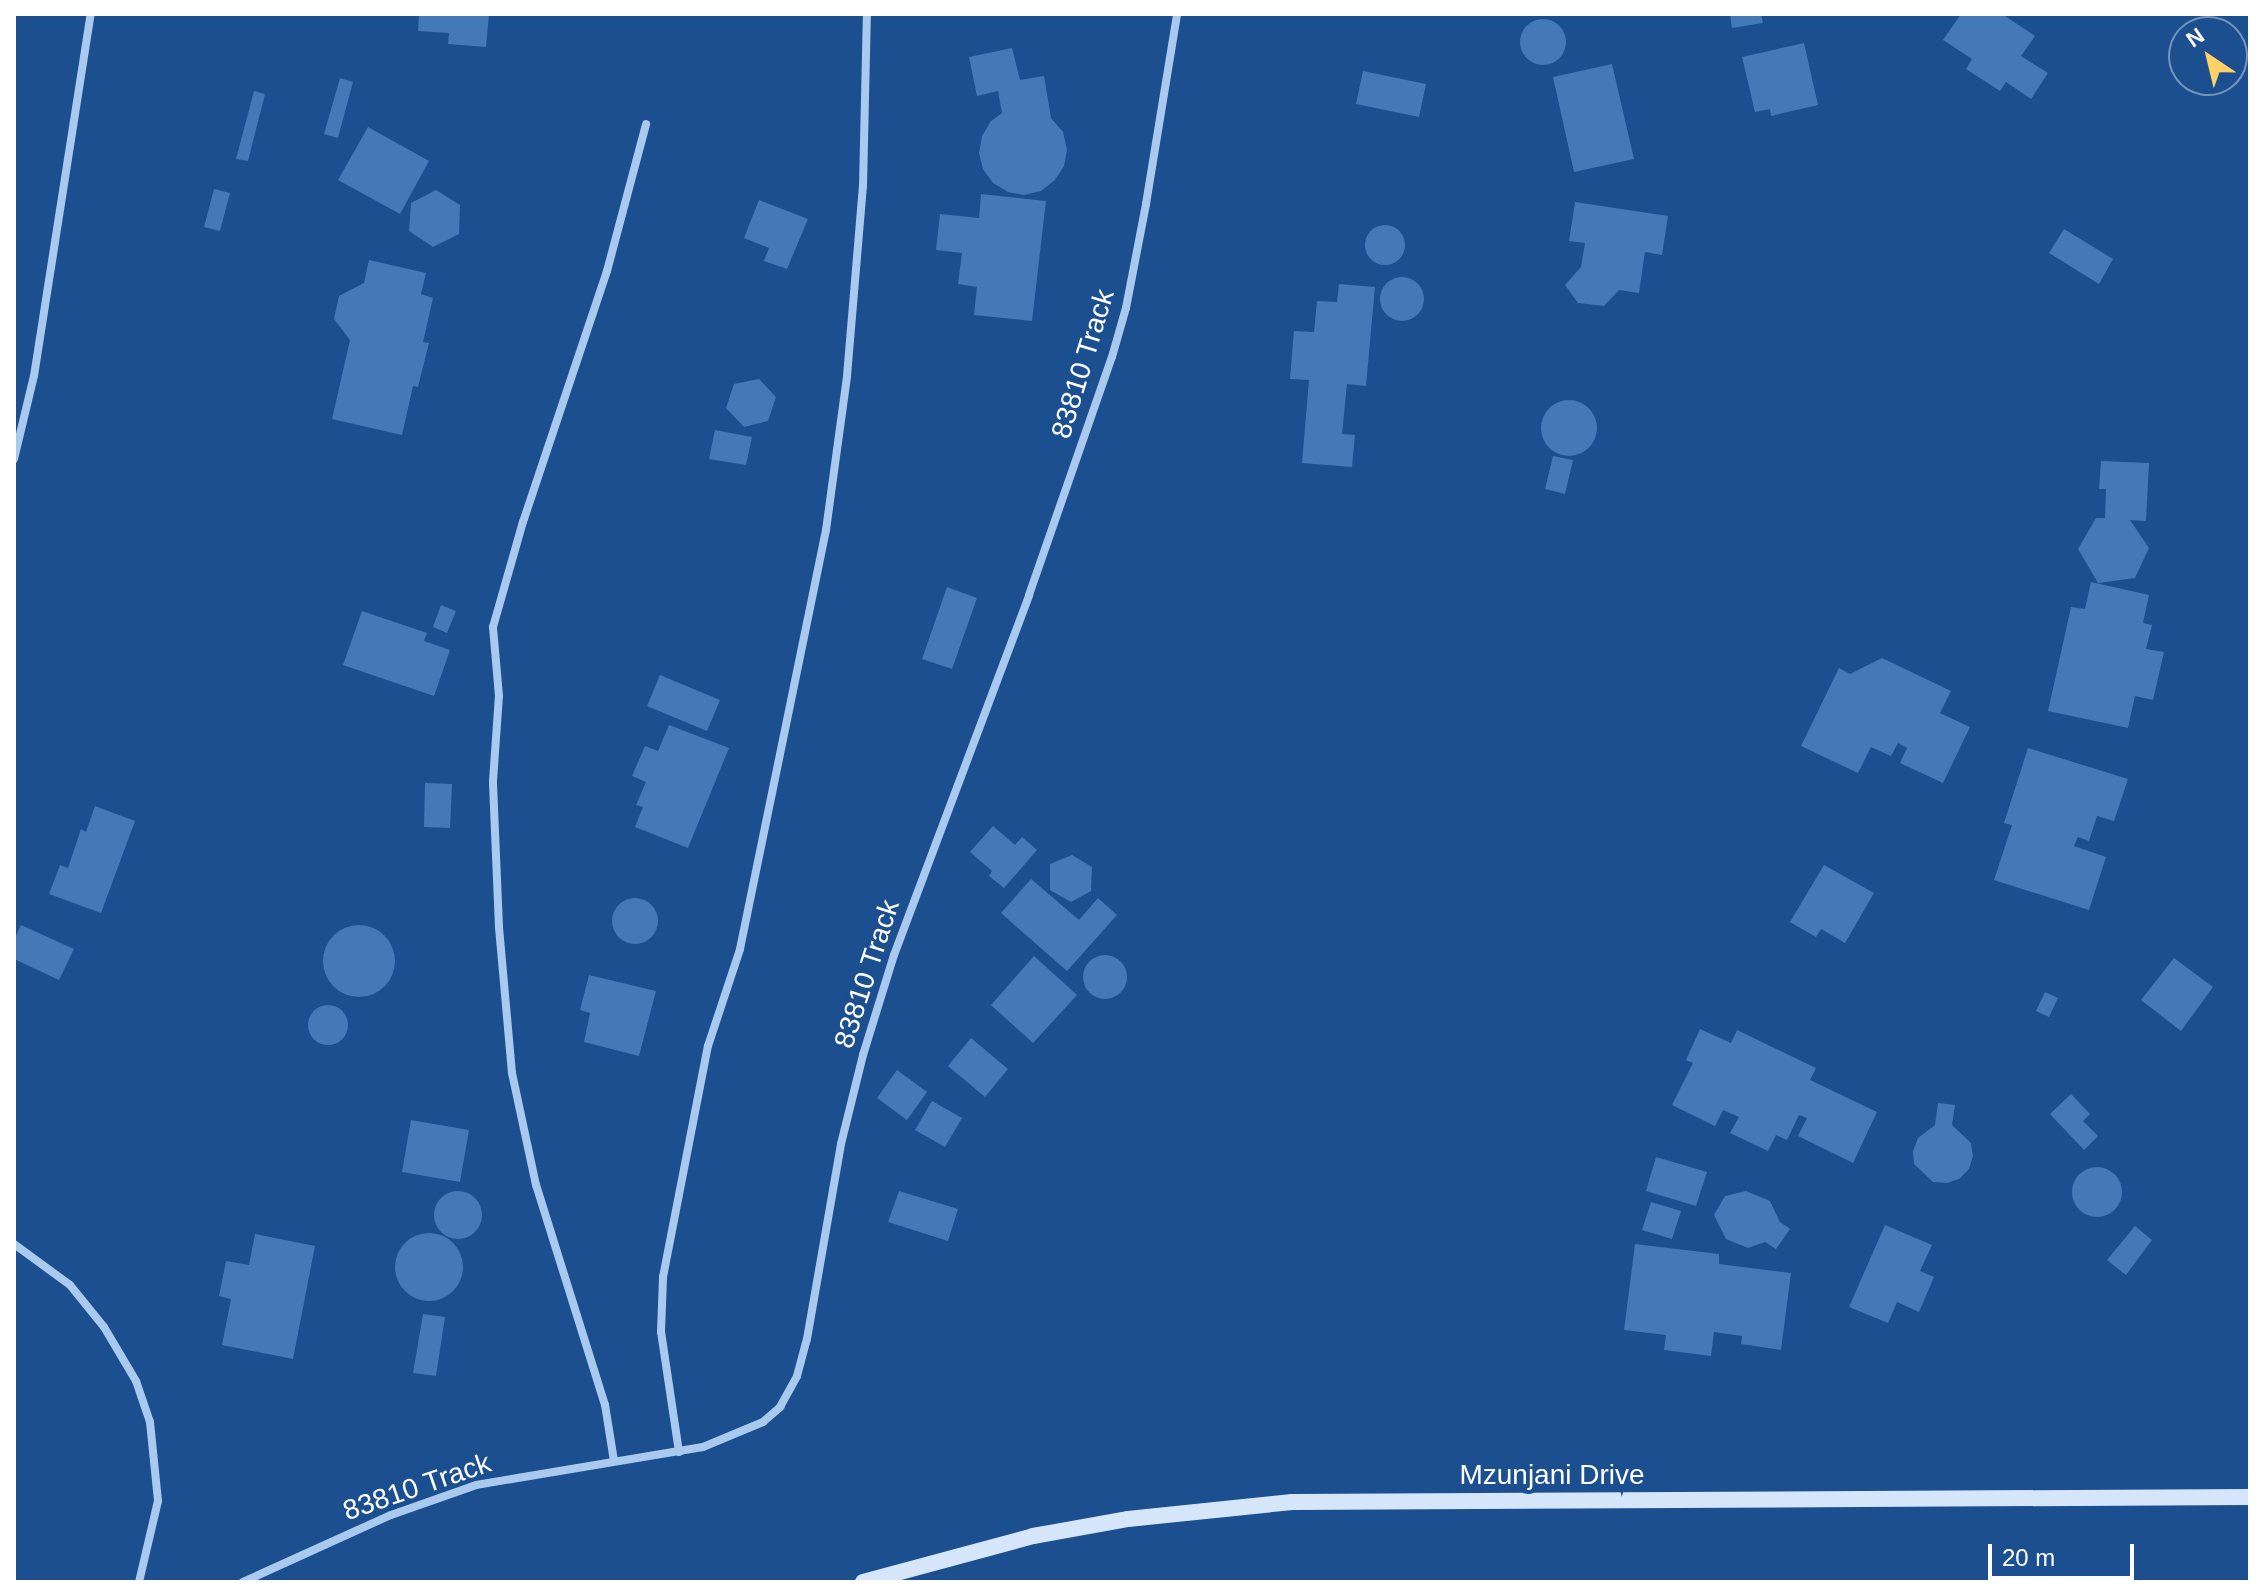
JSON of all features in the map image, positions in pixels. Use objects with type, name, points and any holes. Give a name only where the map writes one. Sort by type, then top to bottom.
[{"type":"main road","name":"Mzunjani Drive","points":[[863,1582],[1033,1536],[1128,1519],[1292,1502],[2250,1497]]},
{"type":"street","points":[[14,459],[34,376],[91,14]]},
{"type":"street","points":[[679,1452],[661,1332],[663,1277],[708,1046],[740,949],[826,530],[847,376],[863,186],[867,14]]},
{"type":"street","name":"83810 Track","points":[[243,1582],[391,1515],[476,1485],[703,1447],[763,1422],[780,1407],[797,1376],[841,1144],[881,998],[1029,595],[1119,333],[1146,204],[1177,14]]},
{"type":"street","points":[[614,1461],[605,1405],[536,1185],[512,1073],[495,840],[493,781],[499,696],[493,627],[528,507],[607,271],[646,124]]},
{"type":"street","points":[[14,1244],[70,1285],[104,1327],[136,1381],[150,1422],[158,1501],[139,1582]]},
{"type":"building","points":[[419,14],[489,14],[486,47],[448,44],[449,33],[418,31]]},
{"type":"building","points":[[1730,14],[1761,14],[1763,23],[1732,28]]},
{"type":"building","points":[[1961,14],[2002,14],[2035,36],[2021,56],[2048,73],[2031,99],[2006,82],[2000,91],[1966,69],[1972,59],[1943,40]]},
{"type":"building","points":[[1543,19],[1559,26],[1566,42],[1559,58],[1543,65],[1527,58],[1520,42],[1527,26]]},
{"type":"building","points":[[1804,43],[1818,105],[1771,116],[1770,109],[1755,112],[1742,57]]},
{"type":"building","points":[[1012,48],[1020,80],[1044,76],[1051,118],[1063,132],[1067,150],[1064,166],[1055,180],[1041,191],[1024,195],[1008,192],[993,183],[983,169],[979,153],[982,136],[991,121],[1002,113],[998,91],[977,96],[969,57]]},
{"type":"building","points":[[1612,64],[1634,159],[1574,172],[1553,77]]},
{"type":"building","points":[[1363,71],[1426,84],[1419,117],[1356,104]]},
{"type":"building","points":[[340,78],[353,82],[338,138],[324,134]]},
{"type":"building","points":[[254,91],[265,94],[248,161],[236,159]]},
{"type":"building","points":[[368,127],[429,161],[400,214],[338,180]]},
{"type":"building","points":[[214,189],[230,193],[220,231],[204,227]]},
{"type":"building","points":[[436,190],[460,205],[459,234],[433,247],[409,231],[411,203]]},
{"type":"building","points":[[981,194],[1046,201],[1032,321],[974,315],[977,287],[958,284],[962,253],[936,250],[940,214],[979,218]]},
{"type":"building","points":[[759,200],[808,219],[787,269],[764,261],[769,248],[744,238]]},
{"type":"building","points":[[1575,202],[1668,216],[1662,255],[1645,252],[1639,293],[1619,290],[1604,306],[1578,303],[1565,285],[1581,267],[1585,243],[1569,241]]},
{"type":"building","points":[[1385,225],[1399,231],[1405,245],[1399,259],[1385,265],[1371,259],[1365,245],[1371,231]]},
{"type":"building","points":[[2064,229],[2113,259],[2099,284],[2049,253]]},
{"type":"building","points":[[369,260],[426,273],[421,294],[433,298],[423,342],[429,343],[418,387],[413,386],[402,435],[332,419],[350,340],[334,319],[339,296],[364,283]]},
{"type":"building","points":[[1402,277],[1418,283],[1424,299],[1418,315],[1402,321],[1386,315],[1380,299],[1386,283]]},
{"type":"building","points":[[1339,284],[1375,287],[1366,386],[1347,384],[1342,434],[1355,435],[1352,467],[1302,463],[1309,380],[1290,379],[1294,331],[1314,332],[1317,301],[1337,302]]},
{"type":"building","points":[[759,379],[776,397],[768,421],[744,427],[726,408],[734,384]]},
{"type":"building","points":[[1569,400],[1588,409],[1597,428],[1588,447],[1569,456],[1550,447],[1541,428],[1550,409]]},
{"type":"building","points":[[715,430],[752,437],[746,465],[709,459]]},
{"type":"building","points":[[1553,456],[1573,460],[1565,494],[1545,489]]},
{"type":"building","points":[[2101,461],[2149,463],[2146,521],[2130,520],[2149,548],[2135,578],[2098,583],[2078,549],[2096,518],[2105,518],[2106,489],[2099,489]]},
{"type":"building","points":[[2091,582],[2149,595],[2143,623],[2152,625],[2146,649],[2164,652],[2153,700],[2135,696],[2128,728],[2048,711],[2071,607],[2085,609]]},
{"type":"building","points":[[947,587],[977,598],[952,669],[922,659]]},
{"type":"building","points":[[441,605],[456,611],[447,633],[433,627]]},
{"type":"building","points":[[362,611],[427,633],[424,641],[450,650],[434,696],[343,665]]},
{"type":"building","points":[[1882,658],[1951,691],[1940,713],[1970,727],[1943,783],[1900,763],[1907,748],[1898,743],[1891,756],[1871,747],[1858,773],[1801,746],[1839,668],[1850,674]]},
{"type":"building","points":[[660,675],[720,700],[707,731],[647,706]]},
{"type":"building","points":[[669,725],[729,748],[688,848],[635,827],[643,807],[636,805],[646,782],[632,776],[645,746],[658,751]]},
{"type":"building","points":[[2028,748],[2128,779],[2114,821],[2097,816],[2089,841],[2078,837],[2074,846],[2106,857],[2089,910],[1994,880],[2012,825],[2004,823]]},
{"type":"building","points":[[425,783],[452,784],[450,828],[424,827]]},
{"type":"building","points":[[95,806],[135,821],[101,913],[49,894],[60,865],[68,868],[81,829],[86,832]]},
{"type":"building","points":[[993,826],[1015,845],[1022,837],[1037,850],[1004,888],[989,876],[992,871],[970,852]]},
{"type":"building","points":[[1072,855],[1092,867],[1091,891],[1071,902],[1050,890],[1050,864]]},
{"type":"building","points":[[1824,865],[1874,893],[1845,943],[1821,929],[1816,937],[1790,922]]},
{"type":"building","points":[[1031,879],[1079,920],[1098,898],[1117,915],[1067,971],[1001,913]]},
{"type":"building","points":[[635,898],[652,904],[658,921],[652,938],[635,944],[618,938],[612,921],[618,904]]},
{"type":"building","points":[[21,925],[74,949],[59,980],[14,959],[14,940]]},
{"type":"building","points":[[366,925],[385,935],[393,947],[393,975],[385,987],[373,995],[352,997],[333,987],[325,975],[323,954],[333,935],[345,927]]},
{"type":"building","points":[[1105,955],[1121,961],[1127,977],[1121,993],[1105,999],[1089,993],[1083,977],[1089,961]]},
{"type":"building","points":[[1034,956],[1077,995],[1033,1043],[991,1005]]},
{"type":"building","points":[[2174,958],[2213,987],[2181,1031],[2141,1000]]},
{"type":"building","points":[[589,975],[656,991],[639,1056],[584,1042],[590,1013],[580,1010]]},
{"type":"building","points":[[2045,992],[2058,998],[2049,1017],[2036,1011]]},
{"type":"building","points":[[328,1005],[342,1011],[348,1025],[342,1039],[328,1045],[314,1039],[308,1025],[314,1011]]},
{"type":"building","points":[[1700,1029],[1731,1043],[1737,1030],[1816,1068],[1810,1080],[1877,1112],[1853,1163],[1798,1136],[1807,1118],[1799,1115],[1787,1140],[1776,1135],[1768,1151],[1730,1133],[1739,1117],[1723,1110],[1715,1126],[1672,1105],[1693,1063],[1686,1060]]},
{"type":"building","points":[[971,1038],[1008,1069],[985,1097],[948,1066]]},
{"type":"building","points":[[897,1070],[927,1092],[907,1120],[877,1098]]},
{"type":"building","points":[[2071,1094],[2090,1114],[2083,1121],[2098,1136],[2084,1150],[2050,1114]]},
{"type":"building","points":[[932,1101],[962,1118],[945,1147],[915,1130]]},
{"type":"building","points":[[1938,1103],[1955,1105],[1952,1125],[1971,1143],[1973,1156],[1969,1169],[1959,1179],[1947,1183],[1933,1182],[1914,1164],[1913,1151],[1918,1138],[1935,1125]]},
{"type":"building","points":[[411,1120],[469,1130],[460,1182],[402,1172]]},
{"type":"building","points":[[1656,1157],[1707,1172],[1696,1206],[1646,1191]]},
{"type":"building","points":[[2097,1167],[2114,1175],[2122,1192],[2114,1209],[2097,1217],[2080,1209],[2072,1192],[2080,1175]]},
{"type":"building","points":[[458,1191],[475,1198],[482,1215],[475,1232],[458,1239],[441,1232],[434,1215],[441,1198]]},
{"type":"building","points":[[899,1191],[958,1209],[948,1241],[888,1222]]},
{"type":"building","points":[[1746,1191],[1770,1201],[1780,1222],[1790,1229],[1776,1249],[1765,1242],[1748,1248],[1726,1239],[1714,1215],[1725,1196]]},
{"type":"building","points":[[1651,1202],[1681,1211],[1672,1239],[1642,1230]]},
{"type":"building","points":[[1885,1225],[1932,1245],[1920,1271],[1934,1277],[1919,1312],[1897,1302],[1888,1323],[1849,1307]]},
{"type":"building","points":[[2135,1226],[2152,1240],[2126,1275],[2107,1260]]},
{"type":"building","points":[[422,1233],[436,1233],[448,1238],[458,1248],[463,1267],[458,1286],[448,1296],[436,1301],[422,1301],[410,1296],[400,1286],[395,1274],[395,1260],[400,1248],[410,1238]]},
{"type":"building","points":[[255,1234],[315,1246],[293,1359],[222,1345],[231,1299],[219,1296],[226,1261],[249,1265]]},
{"type":"building","points":[[1635,1244],[1719,1254],[1719,1264],[1791,1273],[1781,1350],[1741,1344],[1742,1336],[1714,1332],[1711,1356],[1664,1350],[1666,1335],[1624,1330]]},
{"type":"building","points":[[423,1314],[445,1317],[436,1376],[413,1373]]}]
